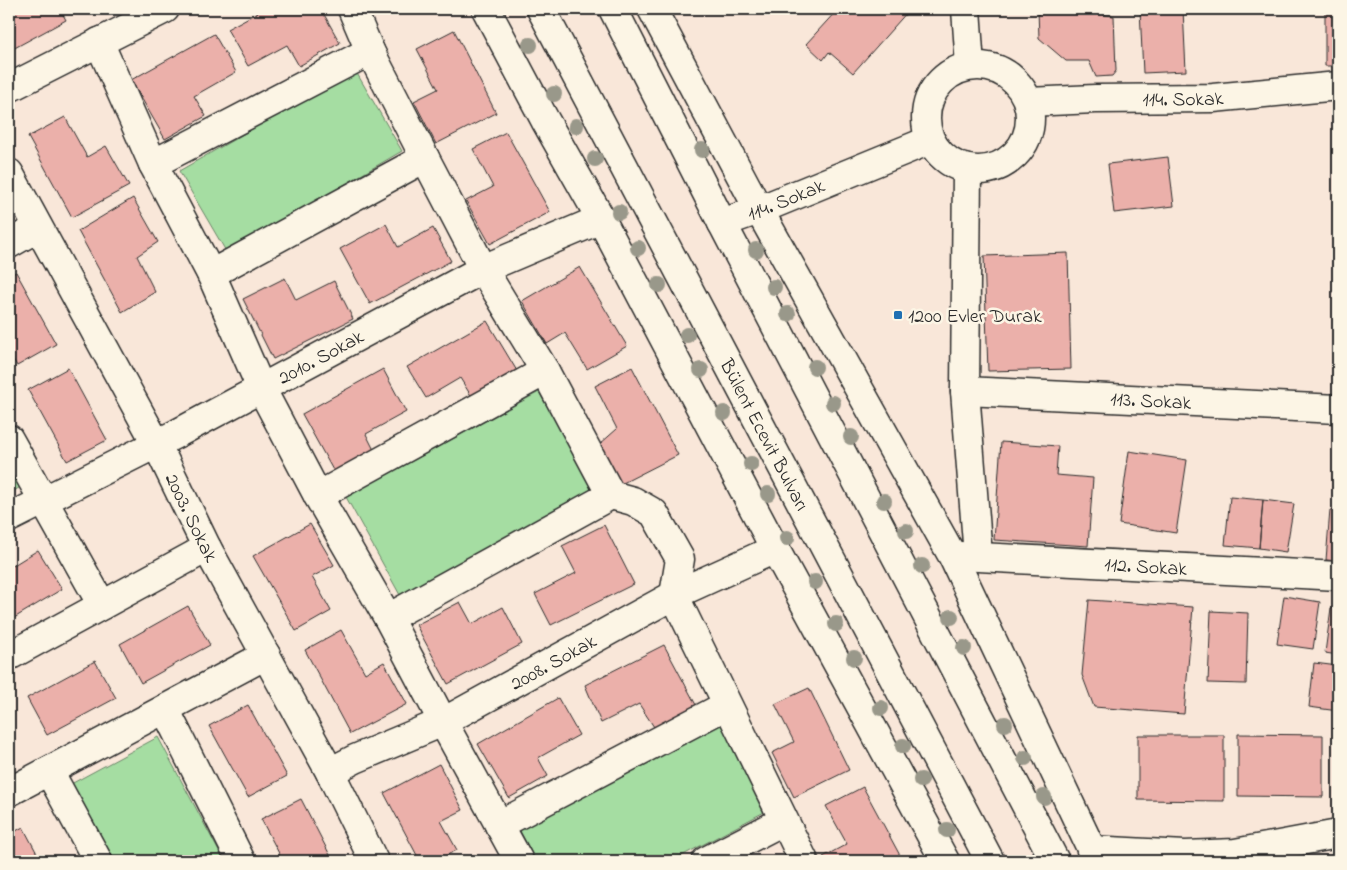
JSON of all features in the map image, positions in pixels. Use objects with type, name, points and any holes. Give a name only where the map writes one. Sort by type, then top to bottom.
[{"type":"street","points":[[9,88],[165,9]]},
{"type":"street","points":[[352,9],[370,51],[483,269],[545,372],[611,495]]},
{"type":"street","points":[[486,9],[545,120],[601,219],[775,549],[946,861]]},
{"type":"street","name":"Bülent Ecevit Bulvarı","points":[[541,9],[990,861]]},
{"type":"street","points":[[966,9],[970,66]]},
{"type":"street","points":[[1055,861],[722,223],[618,19],[653,12],[759,210],[966,556],[1094,856],[1239,856],[1338,834]]},
{"type":"street","points":[[99,42],[153,164],[211,274],[261,388],[318,496],[388,618],[519,861]]},
{"type":"street","points":[[153,164],[370,51]]},
{"type":"street","points":[[982,65],[1006,73],[1023,90],[1028,102],[1030,126],[1027,138],[1021,148],[1002,164],[979,171],[955,166],[945,159],[930,140],[926,128],[925,116],[931,93],[938,83],[958,69],[982,65]]},
{"type":"street","name":"114. Sokak","points":[[1028,102],[1096,99],[1213,98],[1338,86]]},
{"type":"street","name":"114. Sokak","points":[[722,223],[759,210],[930,140]]},
{"type":"street","points":[[211,274],[424,158]]},
{"type":"street","points":[[966,556],[967,169]]},
{"type":"street","name":"2003. Sokak","points":[[9,173],[37,228],[156,443],[207,548],[330,772],[374,861]]},
{"type":"street","name":"2010. Sokak","points":[[9,518],[261,388],[483,269],[601,219]]},
{"type":"street","points":[[9,244],[37,228]]},
{"type":"street","points":[[318,496],[545,372]]},
{"type":"street","name":"113. Sokak","points":[[965,391],[1338,410]]},
{"type":"street","points":[[9,439],[102,605]]},
{"type":"street","points":[[388,618],[611,495],[633,501],[654,513],[680,559],[674,595],[804,861]]},
{"type":"street","points":[[9,656],[207,548]]},
{"type":"street","name":"2008. Sokak","points":[[330,772],[355,759],[443,722],[674,595],[775,549]]},
{"type":"street","name":"112. Sokak","points":[[966,556],[1338,576]]},
{"type":"street","points":[[9,792],[266,656]]},
{"type":"street","points":[[499,825],[727,705]]},
{"type":"street","points":[[165,709],[241,861]]},
{"type":"street","points":[[49,771],[98,861]]},
{"type":"street","points":[[706,861],[783,821]]},
{"type":"green space","points":[[355,70],[402,151],[227,253],[179,171]]},
{"type":"green space","points":[[539,392],[593,489],[400,595],[346,497]]},
{"type":"green space","points":[[9,462],[22,486],[9,494]]},
{"type":"green space","points":[[720,721],[768,810],[672,861],[536,861],[519,829]]},
{"type":"green space","points":[[158,737],[224,861],[112,861],[71,784]]},
{"type":"building","points":[[9,9],[60,9],[66,20],[9,51]]},
{"type":"building","points":[[264,9],[321,9],[340,43],[299,66],[287,45],[248,66],[227,29]]},
{"type":"building","points":[[838,9],[909,10],[853,73],[829,52],[823,60],[806,44]]},
{"type":"building","points":[[1022,9],[1087,9],[1093,13],[1114,16],[1116,71],[1112,76],[1096,77],[1089,61],[1066,61],[1039,38],[1038,10]]},
{"type":"building","points":[[1140,9],[1183,9],[1186,71],[1143,73]]},
{"type":"building","points":[[1325,9],[1338,9],[1338,66],[1325,66]]},
{"type":"building","points":[[454,30],[496,113],[436,144],[414,101],[438,89],[417,49]]},
{"type":"building","points":[[214,34],[236,72],[194,96],[206,116],[165,139],[131,80]]},
{"type":"building","points":[[65,117],[87,157],[106,146],[129,186],[72,217],[28,137]]},
{"type":"building","points":[[1338,119],[1338,173],[1337,174],[1334,120]]},
{"type":"building","points":[[506,132],[550,212],[490,244],[466,201],[493,187],[473,149]]},
{"type":"building","points":[[1168,157],[1174,206],[1114,213],[1108,164]]},
{"type":"building","points":[[133,198],[158,242],[137,256],[155,292],[122,312],[78,231]]},
{"type":"building","points":[[386,224],[398,247],[433,228],[451,261],[370,304],[340,249]]},
{"type":"building","points":[[1068,253],[1071,369],[988,371],[984,256]]},
{"type":"building","points":[[1337,262],[1338,293],[1334,293]]},
{"type":"building","points":[[580,267],[627,346],[587,369],[565,333],[547,344],[522,301]]},
{"type":"building","points":[[16,272],[56,344],[17,366],[9,352],[9,276]]},
{"type":"building","points":[[285,278],[296,300],[334,281],[353,319],[273,359],[243,299]]},
{"type":"building","points":[[487,321],[520,376],[475,402],[460,378],[426,398],[407,367]]},
{"type":"building","points":[[632,367],[678,455],[621,484],[600,444],[617,429],[595,386]]},
{"type":"building","points":[[68,368],[107,440],[67,461],[28,390]]},
{"type":"building","points":[[383,369],[406,412],[366,434],[374,450],[334,472],[302,414]]},
{"type":"building","points":[[1001,442],[1058,446],[1056,475],[1093,478],[1088,546],[994,540]]},
{"type":"building","points":[[1129,451],[1187,460],[1176,533],[1119,524]]},
{"type":"building","points":[[1230,497],[1263,500],[1259,548],[1225,545]]},
{"type":"building","points":[[1263,500],[1294,504],[1286,552],[1259,548]]},
{"type":"building","points":[[1330,510],[1338,511],[1338,561],[1326,560]]},
{"type":"building","points":[[310,524],[334,565],[312,577],[331,611],[296,631],[253,556]]},
{"type":"building","points":[[604,525],[634,584],[551,625],[535,594],[576,573],[562,546]]},
{"type":"building","points":[[38,550],[62,589],[9,621],[9,568]]},
{"type":"building","points":[[1284,596],[1320,602],[1313,649],[1277,644]]},
{"type":"building","points":[[1089,600],[1193,607],[1184,714],[1094,707],[1082,675]]},
{"type":"building","points":[[460,602],[472,624],[503,607],[522,644],[448,684],[416,625]]},
{"type":"building","points":[[188,606],[210,645],[141,683],[120,644]]},
{"type":"building","points":[[1331,608],[1338,609],[1338,655],[1325,653]]},
{"type":"building","points":[[1211,611],[1248,613],[1246,684],[1208,683]]},
{"type":"building","points":[[341,630],[365,673],[384,662],[407,704],[350,734],[305,650]]},
{"type":"building","points":[[664,645],[696,705],[654,727],[639,704],[601,723],[585,685]]},
{"type":"building","points":[[95,661],[116,698],[47,735],[27,698]]},
{"type":"building","points":[[1314,663],[1338,666],[1338,711],[1309,707]]},
{"type":"building","points":[[809,688],[849,770],[794,797],[772,753],[794,742],[775,704]]},
{"type":"building","points":[[558,698],[579,735],[538,758],[548,776],[509,798],[478,744]]},
{"type":"building","points":[[248,705],[287,776],[248,797],[209,726]]},
{"type":"building","points":[[1238,734],[1323,735],[1323,797],[1238,796]]},
{"type":"building","points":[[1138,735],[1224,735],[1224,801],[1138,800]]},
{"type":"building","points":[[439,764],[463,810],[441,821],[457,850],[435,861],[420,861],[384,793]]},
{"type":"building","points":[[863,787],[903,861],[825,861],[823,857],[847,844],[826,806]]},
{"type":"building","points":[[301,799],[333,861],[283,861],[261,819]]},
{"type":"building","points":[[23,827],[41,861],[9,861],[9,835]]},
{"type":"place","name":"1200 Evler Durak","points":[[898,315]]}]
